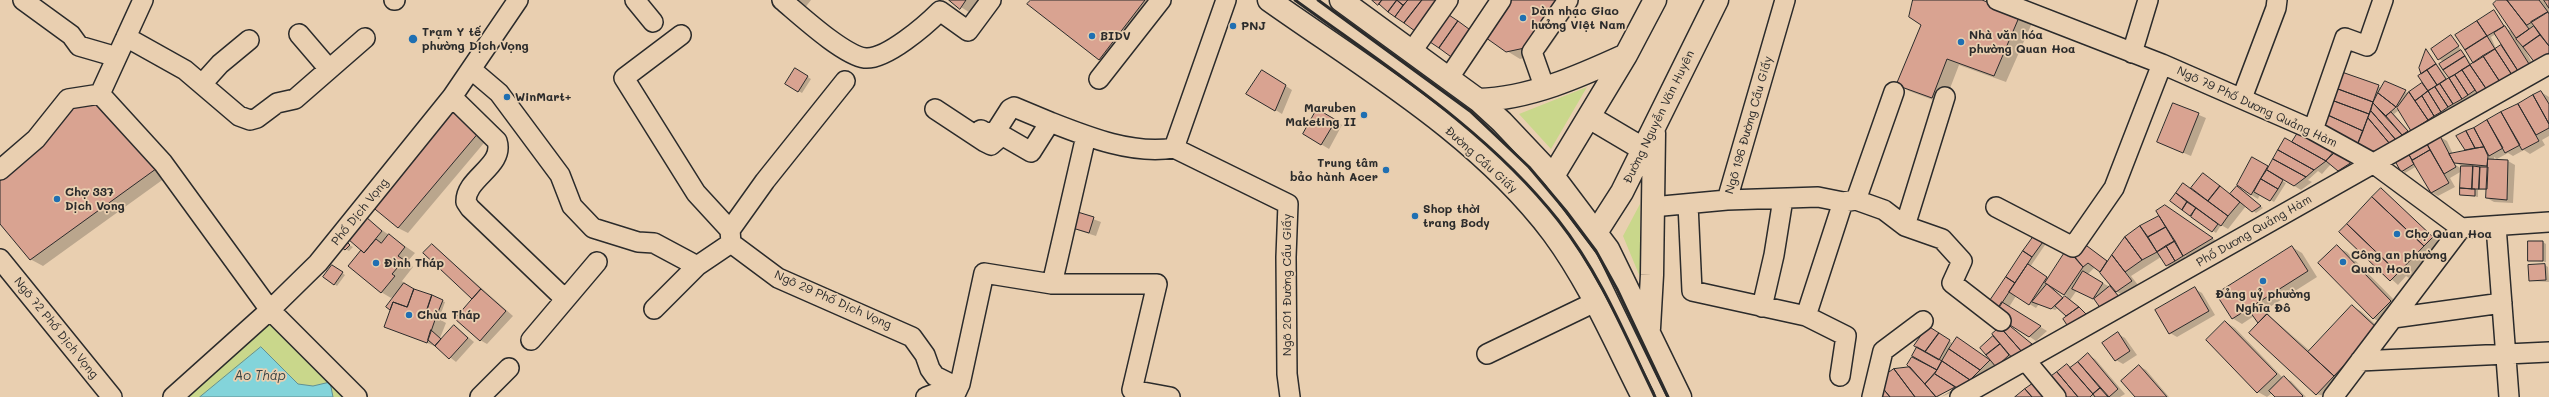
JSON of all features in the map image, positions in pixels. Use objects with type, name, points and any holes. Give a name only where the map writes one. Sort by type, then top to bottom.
[{"type":"main road","points":[[1341,0],[1478,100],[1502,122],[1553,176],[1597,231],[1625,280],[1680,397]]},
{"type":"main road","points":[[1553,176],[1626,55],[1655,0]]},
{"type":"main road","name":"Đường Nguyễn Văn Huyên","points":[[1597,231],[1622,192],[1717,0]]},
{"type":"main road","name":"Đường Cầu Giấy","points":[[1281,3],[1421,108],[1500,174],[1553,234],[1574,264],[1643,397]]},
{"type":"main road","points":[[1478,100],[1496,100],[1581,75],[1626,55]]},
{"type":"main road","points":[[1589,117],[1643,149]]},
{"type":"main road","points":[[1649,332],[1652,275],[1654,126]]},
{"type":"street","points":[[23,0],[71,35],[79,46],[117,57]]},
{"type":"street","points":[[100,94],[144,0]]},
{"type":"street","name":"Phố Dịch Vọng","points":[[173,397],[270,310],[318,263],[452,97],[472,70],[518,0]]},
{"type":"street","points":[[635,0],[653,22]]},
{"type":"street","points":[[782,0],[843,48],[866,58],[886,52],[908,39],[940,11],[968,31],[991,0]]},
{"type":"street","points":[[1099,79],[1161,0]]},
{"type":"street","points":[[1050,122],[1031,152],[1005,137],[999,138],[992,145],[985,142],[938,106],[986,133],[996,131],[1010,109],[1014,107],[1086,136],[1153,152],[1174,148],[1226,0]]},
{"type":"street","points":[[1412,51],[1448,0]]},
{"type":"street","points":[[1448,79],[1501,0]]},
{"type":"street","points":[[1544,86],[1532,52],[1568,0]]},
{"type":"street","name":"Ngõ 196 Đường Cầu Giấy","points":[[1652,207],[1727,200],[1785,0]]},
{"type":"street","name":"Ngõ 79 Phố Dương Quảng Hàm","points":[[1997,0],[2162,64],[2313,130],[2373,163],[2461,228]]},
{"type":"street","points":[[2132,53],[2148,0]]},
{"type":"street","points":[[2242,98],[2276,8],[2277,0]]},
{"type":"street","points":[[2313,130],[2345,38],[2366,46],[2383,0]]},
{"type":"street","points":[[299,34],[329,69]]},
{"type":"street","name":"Ngõ 29 Phố Dịch Vọng","points":[[681,35],[624,78],[696,192],[731,236],[778,278],[888,324],[912,337],[925,355],[934,376],[949,383],[957,390]]},
{"type":"street","points":[[126,37],[185,70],[240,116],[250,120],[257,118],[277,103],[295,99],[365,38]]},
{"type":"street","points":[[202,84],[220,64],[249,40]]},
{"type":"street","name":"Ngõ 79 Phố Dương Quảng Hàm","points":[[1996,207],[2073,247],[2114,188],[2162,64]]},
{"type":"street","name":"Phố Dương Quảng Hàm","points":[[1972,394],[2026,361],[2549,64]]},
{"type":"street","points":[[472,70],[499,93],[560,175],[572,206],[593,228],[638,242],[654,243],[697,266]]},
{"type":"street","points":[[654,309],[697,266],[731,236],[765,181],[845,81]]},
{"type":"street","points":[[1806,316],[1849,201],[1894,92]]},
{"type":"street","points":[[0,170],[36,139],[68,99],[100,94]]},
{"type":"street","points":[[100,94],[163,163],[270,310],[357,397]]},
{"type":"street","points":[[452,97],[497,141],[499,149],[496,157],[469,190],[466,197],[470,208],[565,299]]},
{"type":"street","points":[[1905,226],[1945,97]]},
{"type":"street","points":[[1052,284],[1086,136]]},
{"type":"street","name":"Ngõ 201 Đường Cầu Giấy","points":[[1174,148],[1288,204],[1286,257],[1287,374],[1290,397]]},
{"type":"street","points":[[1727,200],[1818,197],[1849,201],[1884,210],[1905,226],[1942,239],[1962,261],[1952,284],[2001,321]]},
{"type":"street","points":[[1762,307],[1774,256],[1782,199]]},
{"type":"street","points":[[1688,204],[1692,292],[1806,316],[1846,336],[1840,376]]},
{"type":"street","points":[[2332,397],[2461,228],[2549,222]]},
{"type":"street","points":[[2496,226],[2509,397]]},
{"type":"street","name":"Ngõ 72 Phố Dịch Vọng","points":[[0,261],[112,397]]},
{"type":"street","points":[[531,340],[597,262]]},
{"type":"street","points":[[926,397],[957,390],[984,273],[1052,284],[1157,284],[1132,390],[1170,397]]},
{"type":"street","points":[[1487,354],[1595,302]]},
{"type":"street","points":[[2393,318],[2502,303]]},
{"type":"street","points":[[1872,397],[1883,351],[1923,321]]},
{"type":"street","points":[[2360,361],[2506,356],[2549,352]]},
{"type":"street","points":[[2026,361],[2056,397]]},
{"type":"street","points":[[480,397],[509,368]]},
{"type":"street","points":[[333,372],[337,397]]},
{"type":"green space","points":[[1587,87],[1551,149],[1519,114]]},
{"type":"green space","points":[[1640,204],[1640,277],[1623,236]]},
{"type":"green space","points":[[271,320],[351,397],[185,397]]},
{"type":"water","name":"Ao Tháp","points":[[261,347],[298,384],[313,386],[330,382],[333,397],[200,397]]},
{"type":"building","points":[[949,0],[966,0],[960,9]]},
{"type":"building","name":"BIDV","points":[[1031,0],[1145,0],[1099,60],[1027,4]]},
{"type":"building","points":[[1372,0],[1382,0],[1378,5]]},
{"type":"building","points":[[1382,0],[1397,0],[1388,12],[1379,4]]},
{"type":"building","points":[[1397,0],[1408,0],[1403,5]]},
{"type":"building","points":[[1397,0],[1403,5],[1395,17],[1388,12]]},
{"type":"building","points":[[1408,0],[1422,0],[1404,23],[1395,17]]},
{"type":"building","points":[[1422,0],[1442,0],[1419,34],[1404,23]]},
{"type":"building","name":"Dàn nhạc Giao hưởng Việt Nam","points":[[1506,0],[1565,0],[1534,46],[1506,52],[1482,35]]},
{"type":"building","name":"Nhà văn hóa phường Quan Hoa","points":[[1913,0],[1982,0],[2020,15],[1994,76],[1947,59],[1932,98],[1896,85],[1921,25],[1909,17]]},
{"type":"building","points":[[2497,0],[2507,0],[2529,29],[2516,38],[2493,4]]},
{"type":"building","points":[[2507,0],[2539,0],[2548,12],[2527,25]]},
{"type":"building","points":[[2544,0],[2549,0],[2549,8]]},
{"type":"building","points":[[2494,10],[2504,26],[2487,36],[2477,21]]},
{"type":"building","points":[[1443,11],[1458,21],[1439,48],[1424,38]]},
{"type":"building","points":[[2548,12],[2549,14],[2549,46],[2531,22]]},
{"type":"building","points":[[1458,21],[1473,32],[1454,59],[1439,48]]},
{"type":"building","points":[[2477,21],[2487,36],[2465,50],[2455,35]]},
{"type":"building","points":[[2505,26],[2529,64],[2518,71],[2494,33]]},
{"type":"building","points":[[2534,26],[2540,35],[2523,47],[2516,39]]},
{"type":"building","points":[[2451,35],[2459,46],[2438,60],[2431,49]]},
{"type":"building","points":[[2540,35],[2549,46],[2549,53],[2535,63],[2523,47]]},
{"type":"building","points":[[2487,36],[2495,49],[2473,63],[2465,50]]},
{"type":"building","points":[[2501,45],[2518,71],[2512,75],[2495,49]]},
{"type":"building","points":[[2426,49],[2436,64],[2421,74],[2419,68]]},
{"type":"building","points":[[2495,49],[2512,75],[2500,82],[2483,56]]},
{"type":"building","points":[[2461,50],[2465,56],[2443,70],[2439,64]]},
{"type":"building","points":[[2465,56],[2470,65],[2449,78],[2443,70]]},
{"type":"building","points":[[2483,56],[2500,82],[2487,90],[2470,65]]},
{"type":"building","points":[[2436,64],[2446,79],[2437,85],[2427,70]]},
{"type":"building","points":[[2470,65],[2487,90],[2479,96],[2462,70]]},
{"type":"building","points":[[795,68],[808,76],[798,92],[785,84]]},
{"type":"building","points":[[1262,70],[1286,85],[1275,111],[1246,94]]},
{"type":"building","points":[[2336,70],[2379,85],[2373,102],[2330,86]]},
{"type":"building","points":[[2427,70],[2437,85],[2428,91],[2418,76]]},
{"type":"building","points":[[2462,70],[2475,90],[2468,95],[2455,75]]},
{"type":"building","points":[[2455,75],[2468,95],[2462,99],[2449,78]]},
{"type":"building","points":[[2449,78],[2462,99],[2453,104],[2440,84]]},
{"type":"building","points":[[2385,81],[2406,90],[2396,107],[2378,93]]},
{"type":"building","points":[[2422,83],[2428,91],[2415,101],[2409,92]]},
{"type":"building","points":[[2440,84],[2453,104],[2448,107],[2435,87]]},
{"type":"building","points":[[2330,86],[2373,102],[2369,114],[2326,98]]},
{"type":"building","points":[[2435,87],[2448,107],[2441,112],[2428,91]]},
{"type":"building","points":[[2428,91],[2441,112],[2434,116],[2422,96]]},
{"type":"building","points":[[2541,91],[2549,104],[2549,124],[2533,95]]},
{"type":"building","points":[[2409,92],[2428,120],[2411,131],[2397,108]]},
{"type":"building","points":[[2378,93],[2396,107],[2386,116],[2373,103]]},
{"type":"building","points":[[2533,95],[2549,124],[2549,128],[2536,135],[2518,104]]},
{"type":"building","points":[[2422,96],[2434,116],[2428,120],[2415,101]]},
{"type":"building","name":"Chợ 337 Dịch Vọng","points":[[93,98],[160,166],[30,260],[0,224],[0,174],[68,103]]},
{"type":"building","points":[[2326,98],[2369,114],[2363,131],[2321,112]]},
{"type":"building","points":[[2173,103],[2199,113],[2183,153],[2157,142]]},
{"type":"building","points":[[2373,103],[2402,135],[2396,140],[2371,111]]},
{"type":"building","points":[[2518,104],[2539,141],[2522,150],[2501,112]]},
{"type":"building","points":[[452,107],[480,131],[398,228],[370,205]]},
{"type":"building","points":[[1317,109],[1336,120],[1321,145],[1303,134]]},
{"type":"building","points":[[2371,111],[2396,140],[2390,144],[2368,118]]},
{"type":"building","points":[[2321,112],[2363,131],[2357,146],[2317,127]]},
{"type":"building","points":[[2391,112],[2408,131],[2402,135],[2386,116]]},
{"type":"building","points":[[2501,112],[2520,145],[2505,153],[2487,120]]},
{"type":"building","points":[[2368,118],[2390,144],[2373,155],[2357,146]]},
{"type":"building","points":[[2487,120],[2503,148],[2489,156],[2474,128]]},
{"type":"building","points":[[2474,128],[2484,147],[2475,148],[2466,131]]},
{"type":"building","points":[[2299,131],[2334,151],[2326,161],[2292,142]]},
{"type":"building","points":[[2466,131],[2475,148],[2465,150],[2456,136]]},
{"type":"building","points":[[2440,136],[2456,167],[2444,174],[2427,144]]},
{"type":"building","points":[[2285,138],[2326,161],[2314,170],[2278,150]]},
{"type":"building","points":[[2427,144],[2430,150],[2412,160],[2408,153]]},
{"type":"building","points":[[2484,147],[2488,156],[2487,166],[2454,163],[2449,154]]},
{"type":"building","points":[[2339,149],[2352,162],[2338,171],[2326,161]]},
{"type":"building","points":[[2278,150],[2314,170],[2306,177],[2273,159]]},
{"type":"building","points":[[2430,150],[2449,183],[2431,193],[2412,161]]},
{"type":"building","points":[[2408,153],[2414,164],[2401,172],[2395,161]]},
{"type":"building","points":[[2252,157],[2268,166],[2251,195],[2237,185]]},
{"type":"building","points":[[2273,159],[2306,177],[2294,186],[2267,170]]},
{"type":"building","points":[[2488,159],[2508,160],[2507,200],[2486,198]]},
{"type":"building","points":[[2461,166],[2473,166],[2472,189],[2460,188]]},
{"type":"building","points":[[2473,166],[2480,167],[2479,189],[2472,189]]},
{"type":"building","points":[[2480,167],[2488,167],[2487,189],[2479,189]]},
{"type":"building","points":[[2267,170],[2283,180],[2278,189],[2261,179]]},
{"type":"building","points":[[2203,173],[2220,186],[2208,201],[2191,188]]},
{"type":"building","points":[[2261,179],[2278,189],[2270,201],[2254,192]]},
{"type":"building","points":[[2183,183],[2228,216],[2221,226],[2176,193]]},
{"type":"building","points":[[2220,186],[2240,202],[2228,216],[2208,201]]},
{"type":"building","points":[[2237,186],[2261,206],[2252,212],[2230,194]]},
{"type":"building","points":[[2381,188],[2433,237],[2424,246],[2372,197]]},
{"type":"building","points":[[2460,188],[2475,189],[2475,196],[2460,195]]},
{"type":"building","points":[[2176,193],[2187,202],[2182,210],[2170,201]]},
{"type":"building","points":[[2372,197],[2424,246],[2398,273],[2347,224]]},
{"type":"building","points":[[2187,202],[2196,208],[2190,216],[2182,210]]},
{"type":"building","points":[[2165,205],[2213,238],[2183,256],[2156,211]]},
{"type":"building","points":[[2196,208],[2218,224],[2212,232],[2191,217]]},
{"type":"building","points":[[1071,210],[1094,217],[1089,233],[1066,226]]},
{"type":"building","points":[[2159,216],[2166,227],[2148,237],[2140,226]]},
{"type":"building","points":[[366,217],[382,231],[364,253],[348,239]]},
{"type":"building","points":[[2347,224],[2398,273],[2390,281],[2339,232]]},
{"type":"building","points":[[2140,226],[2157,252],[2142,260],[2125,237]]},
{"type":"building","points":[[2166,227],[2175,241],[2157,252],[2148,237]]},
{"type":"building","points":[[2036,233],[2045,239],[2032,257],[2023,251]]},
{"type":"building","name":"Đình Tháp","points":[[389,234],[405,247],[398,256],[404,260],[392,274],[395,276],[381,293],[348,266],[361,250],[364,253],[376,239],[381,243]]},
{"type":"building","points":[[2125,237],[2142,260],[2125,272],[2112,255]]},
{"type":"building","points":[[2079,240],[2107,261],[2100,272],[2088,263],[2083,267],[2071,252]]},
{"type":"building","points":[[346,241],[350,245],[345,250],[341,247]]},
{"type":"building","points":[[2175,241],[2183,256],[2175,261],[2166,246]]},
{"type":"building","points":[[2528,241],[2543,241],[2543,261],[2528,261]]},
{"type":"building","points":[[432,244],[481,289],[472,299],[423,253]]},
{"type":"building","points":[[2337,245],[2391,301],[2373,319],[2318,263]]},
{"type":"building","points":[[2166,246],[2175,261],[2166,266],[2157,252]]},
{"type":"building","points":[[2292,246],[2308,271],[2232,319],[2216,294]]},
{"type":"building","points":[[2067,249],[2083,267],[2064,295],[2045,283]]},
{"type":"building","points":[[2023,251],[2032,257],[2015,283],[2006,277]]},
{"type":"building","points":[[2112,255],[2132,281],[2116,292],[2100,273]]},
{"type":"building","points":[[2028,264],[2047,277],[2029,305],[2009,292]]},
{"type":"building","points":[[2545,264],[2546,280],[2529,281],[2528,265]]},
{"type":"building","points":[[332,265],[343,272],[334,285],[323,277]]},
{"type":"building","points":[[2083,271],[2103,283],[2093,299],[2072,289]]},
{"type":"building","points":[[2006,277],[2015,283],[1994,315],[1985,308]]},
{"type":"building","points":[[404,283],[414,289],[407,307],[393,302],[390,310],[386,307]]},
{"type":"building","points":[[2047,284],[2063,298],[2051,309],[2032,302]]},
{"type":"building","points":[[2110,286],[2120,298],[2101,309],[2094,299]]},
{"type":"building","points":[[2195,287],[2209,311],[2169,334],[2155,310]]},
{"type":"building","name":"Chùa Tháp","points":[[414,289],[432,295],[426,313],[436,317],[427,343],[384,327],[393,302],[407,307]]},
{"type":"building","points":[[481,289],[506,311],[480,341],[455,319]]},
{"type":"building","points":[[432,295],[443,300],[436,317],[426,313]]},
{"type":"building","points":[[2065,296],[2079,307],[2066,316],[2055,306]]},
{"type":"building","points":[[2002,302],[2041,326],[2029,337],[1994,315]]},
{"type":"building","points":[[2258,303],[2267,314],[2258,323],[2248,309]]},
{"type":"building","points":[[2352,305],[2378,329],[2334,376],[2308,352]]},
{"type":"building","points":[[2079,307],[2088,316],[2069,328],[2063,319]]},
{"type":"building","points":[[2267,314],[2334,376],[2316,395],[2249,333]]},
{"type":"building","points":[[2225,321],[2277,374],[2257,393],[2206,340]]},
{"type":"building","points":[[2005,322],[2032,344],[2022,352],[2000,327]]},
{"type":"building","points":[[454,325],[468,338],[449,359],[435,346]]},
{"type":"building","points":[[1928,326],[1939,333],[1925,352],[1914,346]]},
{"type":"building","points":[[2000,327],[2022,352],[2013,359],[1992,334]]},
{"type":"building","points":[[431,330],[441,339],[435,346],[428,340]]},
{"type":"building","points":[[2118,332],[2130,351],[2115,361],[2102,343]]},
{"type":"building","points":[[1939,333],[1950,340],[1939,360],[1925,352]]},
{"type":"building","points":[[1993,336],[2000,344],[1986,355],[1980,348]]},
{"type":"building","points":[[1957,337],[1990,360],[1980,370],[1949,349]]},
{"type":"building","points":[[2000,344],[2009,355],[1996,367],[1986,355]]},
{"type":"building","points":[[1917,347],[1942,361],[1937,370],[1912,356]]},
{"type":"building","points":[[1949,349],[1980,370],[1970,380],[1942,361]]},
{"type":"building","points":[[2088,353],[2118,389],[2109,397],[2078,362]]},
{"type":"building","points":[[1912,357],[1937,370],[1925,384],[1907,365]]},
{"type":"building","points":[[1942,361],[1970,380],[1959,389],[1935,374]]},
{"type":"building","points":[[2078,362],[2100,388],[2093,394],[2070,368]]},
{"type":"building","points":[[2067,364],[2093,394],[2090,397],[2078,397],[2057,372]]},
{"type":"building","points":[[2139,365],[2167,397],[2135,397],[2121,381]]},
{"type":"building","points":[[1910,367],[1936,397],[1915,397],[1894,369]]},
{"type":"building","points":[[1894,369],[1915,397],[1890,397],[1881,386],[1878,380]]},
{"type":"building","points":[[2057,372],[2078,397],[2060,397],[2046,380]]},
{"type":"building","points":[[1935,374],[1955,387],[1936,397],[1925,384]]},
{"type":"building","points":[[2284,376],[2303,396],[2302,397],[2275,397],[2269,391]]},
{"type":"building","points":[[2038,380],[2044,397],[2032,397],[2025,389]]},
{"type":"building","points":[[1881,386],[1890,397],[1880,397]]},
{"type":"building","points":[[2100,388],[2108,397],[2095,397],[2093,394]]},
{"type":"building","points":[[2025,389],[2032,397],[2015,397]]},
{"type":"railway","points":[[1295,0],[1434,101],[1500,157],[1530,187],[1573,240],[1600,283],[1655,397]]},
{"type":"railway","points":[[1318,0],[1470,111],[1529,167],[1566,211],[1596,251],[1617,289],[1668,397]]},
{"type":"place","name":"Dàn nhạc Giao hưởng Việt Nam","points":[[1523,18]]},
{"type":"place","name":"PNJ","points":[[1233,26]]},
{"type":"place","name":"BIDV","points":[[1092,36]]},
{"type":"place","name":"Trạm Y tế phường Dịch Vọng","points":[[413,39]]},
{"type":"place","name":"Nhà văn hóa phường Quan Hoa","points":[[1961,42]]},
{"type":"place","name":"WinMart+","points":[[507,97]]},
{"type":"place","name":"Maruben Maketing II","points":[[1364,115]]},
{"type":"place","name":"Trung tâm bảo hành Acer","points":[[1386,170]]},
{"type":"place","name":"Chợ 337 Dịch Vọng","points":[[57,199]]},
{"type":"place","name":"Shop thời trang Body","points":[[1415,216]]},
{"type":"place","name":"Chợ Quan Hoa","points":[[2397,234]]},
{"type":"place","name":"Công an phường Quan Hoa","points":[[2343,262]]},
{"type":"place","name":"Đình Tháp","points":[[376,263]]},
{"type":"place","name":"Đảng uỷ phường Nghĩa Đô","points":[[2263,281]]},
{"type":"place","name":"Chùa Tháp","points":[[409,315]]}]
